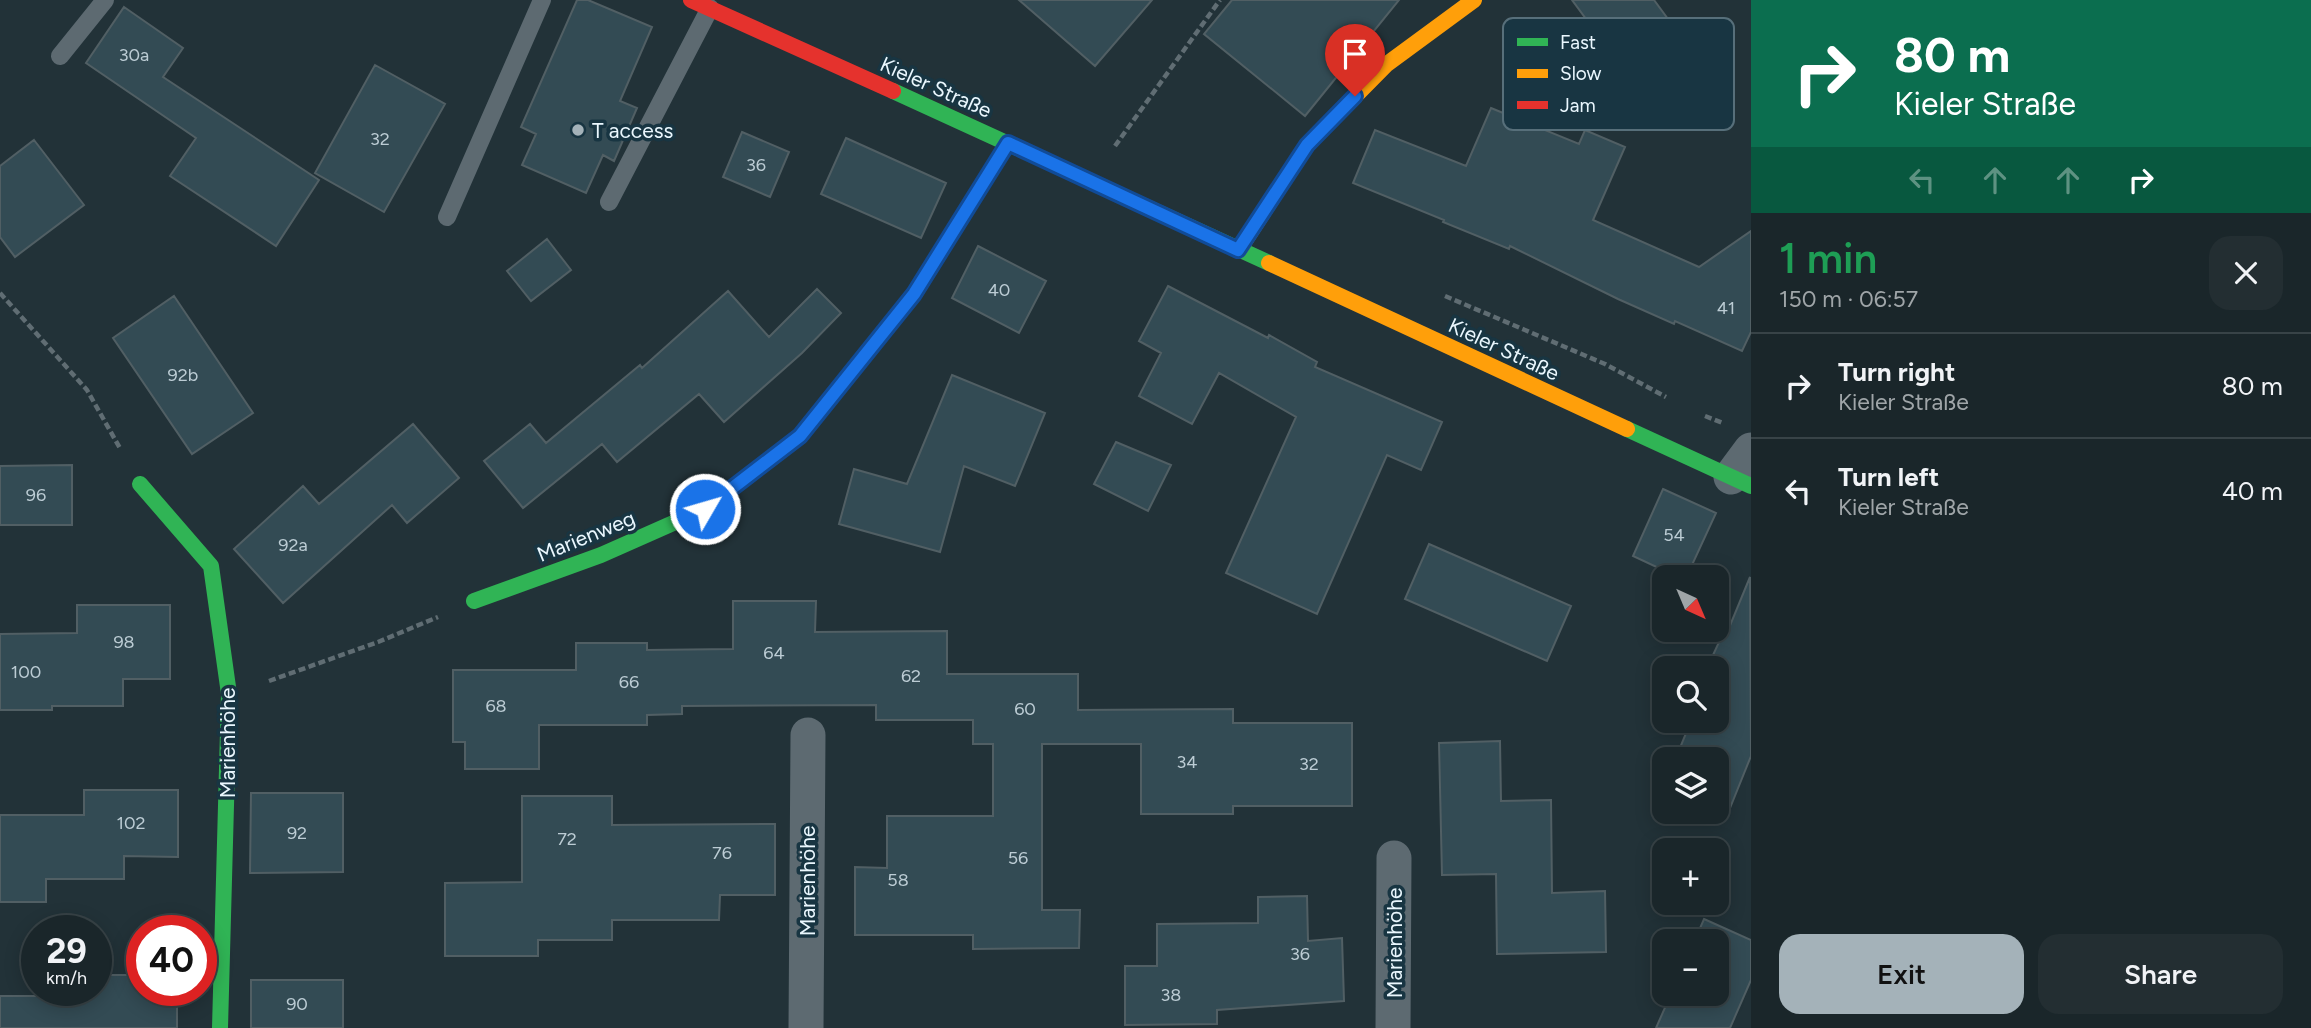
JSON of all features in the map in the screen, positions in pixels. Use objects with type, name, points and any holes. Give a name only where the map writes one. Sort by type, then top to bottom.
[{"type":"street","name":"Kieler Straße","points":[[691,0],[1238,250],[1744,471]]},
{"type":"street","points":[[1238,250],[1307,145],[1387,64],[1474,0]]},
{"type":"street","name":"Marienweg","points":[[474,601],[601,555],[705,509],[800,436],[914,294],[1008,143]]},
{"type":"street","name":"Marienhöhe","points":[[141,484],[211,566],[229,694],[220,1028]]},
{"type":"street","name":"Marienhöhe","points":[[806,1028],[808,735]]},
{"type":"street","name":"Marienhöhe","points":[[1393,1028],[1394,858]]},
{"type":"lane","points":[[447,217],[542,0]]},
{"type":"lane","points":[[60,56],[100,2]]},
{"type":"lane","points":[[609,202],[710,8]]},
{"type":"path","points":[[1089,181],[1220,0]]},
{"type":"path","points":[[0,293],[87,390],[141,484]]},
{"type":"path","points":[[1445,295],[1605,364],[1673,401]]},
{"type":"path","points":[[1695,412],[1724,424]]},
{"type":"path","points":[[229,694],[378,642],[474,601]]},
{"type":"building","points":[[577,0],[588,0],[652,27],[620,101],[637,108],[614,161],[603,155],[586,193],[522,165],[536,134],[521,127]]},
{"type":"building","points":[[1019,0],[1152,0],[1095,66]]},
{"type":"building","points":[[1232,0],[1399,0],[1305,116],[1204,34]]},
{"type":"building","points":[[1572,0],[1654,0],[1667,18],[1585,18]]},
{"type":"building","points":[[124,7],[183,48],[163,77],[319,180],[276,246],[170,176],[196,138],[86,63]]},
{"type":"building","points":[[375,65],[445,104],[384,212],[315,173]]},
{"type":"building","points":[[1491,108],[1503,113],[1503,130],[1545,130],[1579,144],[1585,130],[1625,147],[1593,220],[1699,267],[1751,231],[1751,332],[1742,351],[1618,299],[1510,246],[1509,249],[1353,183],[1375,130],[1466,166]]},
{"type":"building","points":[[742,132],[789,152],[770,197],[723,177]]},
{"type":"building","points":[[846,138],[946,183],[921,238],[821,194]]},
{"type":"building","points":[[34,140],[84,205],[15,257],[0,237],[0,166]]},
{"type":"building","points":[[547,239],[571,270],[531,301],[507,271]]},
{"type":"building","points":[[978,246],[1046,281],[1019,333],[952,298]]},
{"type":"building","points":[[1168,286],[1268,338],[1269,335],[1317,362],[1315,367],[1442,422],[1421,470],[1387,455],[1317,614],[1226,573],[1296,417],[1219,373],[1192,424],[1139,396],[1161,353],[1139,341]]},
{"type":"building","points":[[817,289],[841,313],[802,353],[724,422],[699,394],[617,462],[602,444],[523,508],[484,461],[530,424],[546,443],[640,365],[642,368],[728,291],[769,337]]},
{"type":"building","points":[[174,296],[253,413],[192,454],[113,338]]},
{"type":"building","points":[[952,375],[1045,413],[1015,486],[964,466],[940,552],[839,524],[854,469],[907,484]]},
{"type":"building","points":[[413,424],[459,478],[407,523],[392,505],[283,603],[234,549],[303,486],[319,504]]},
{"type":"building","points":[[1116,442],[1171,465],[1148,511],[1094,484]]},
{"type":"building","points":[[72,465],[72,525],[0,525],[0,466]]},
{"type":"building","points":[[1663,489],[1716,513],[1692,565],[1652,565],[1633,556]]},
{"type":"building","points":[[1429,544],[1571,606],[1547,661],[1405,599]]},
{"type":"building","points":[[1750,577],[1751,756],[1729,811],[1729,747],[1680,747],[1686,733],[1729,733],[1729,656],[1713,656],[1719,642],[1729,642],[1729,628]]},
{"type":"building","points":[[733,601],[816,601],[815,632],[947,631],[947,674],[1078,674],[1078,710],[1233,709],[1233,723],[1352,723],[1352,806],[1233,806],[1233,814],[1141,814],[1141,744],[1042,744],[1042,910],[1080,910],[1079,948],[973,949],[973,935],[855,935],[855,867],[887,868],[887,816],[993,816],[993,744],[973,744],[973,720],[876,720],[876,705],[682,706],[682,714],[647,715],[647,725],[539,725],[539,769],[465,769],[465,742],[453,742],[453,670],[576,670],[576,643],[647,643],[647,650],[733,649]]},
{"type":"building","points":[[77,605],[170,605],[170,679],[123,679],[123,706],[52,706],[52,710],[0,710],[0,634],[77,633]]},
{"type":"building","points":[[1500,741],[1501,801],[1551,800],[1552,893],[1605,891],[1606,952],[1497,954],[1496,874],[1442,875],[1439,743]]},
{"type":"building","points":[[84,790],[178,790],[178,857],[124,856],[124,879],[46,879],[46,902],[0,902],[0,815],[84,815]]},
{"type":"building","points":[[251,793],[343,793],[343,872],[250,873]]},
{"type":"building","points":[[522,796],[612,796],[612,825],[775,824],[775,895],[720,895],[719,920],[612,920],[612,940],[538,940],[538,956],[445,956],[445,883],[522,882]]},
{"type":"building","points":[[1307,896],[1308,941],[1342,938],[1344,1001],[1217,1010],[1217,1024],[1125,1025],[1125,966],[1157,966],[1157,924],[1258,923],[1258,897]]},
{"type":"building","points":[[1704,919],[1726,929],[1700,929]]},
{"type":"building","points":[[1729,930],[1751,940],[1751,980],[1730,1028],[1656,1028],[1666,1006],[1729,1006]]},
{"type":"building","points":[[112,975],[126,975],[126,1006],[177,1006],[177,1028],[0,1028],[0,996],[21,996],[21,1006],[112,1006]]},
{"type":"building","points":[[251,980],[343,980],[343,1028],[251,1028]]},
{"type":"traffic: fast","points":[[893,91],[1269,263]]},
{"type":"traffic: fast","points":[[474,601],[601,555],[705,509],[800,436],[915,293]]},
{"type":"traffic: fast","points":[[1627,429],[1751,486]]},
{"type":"traffic: fast","points":[[140,484],[211,566],[229,694],[220,1028]]},
{"type":"traffic: slow","points":[[1239,250],[1307,145],[1387,64],[1474,0]]},
{"type":"traffic: slow","points":[[915,293],[1008,143]]},
{"type":"traffic: slow","points":[[1269,263],[1627,429]]},
{"type":"traffic: jam","points":[[691,0],[893,91]]},
{"type":"place","name":"T access","points":[[578,130]]},
{"type":"route","points":[[705,509],[800,436],[914,294],[1008,143],[1238,250],[1307,145],[1355,96]]}]
